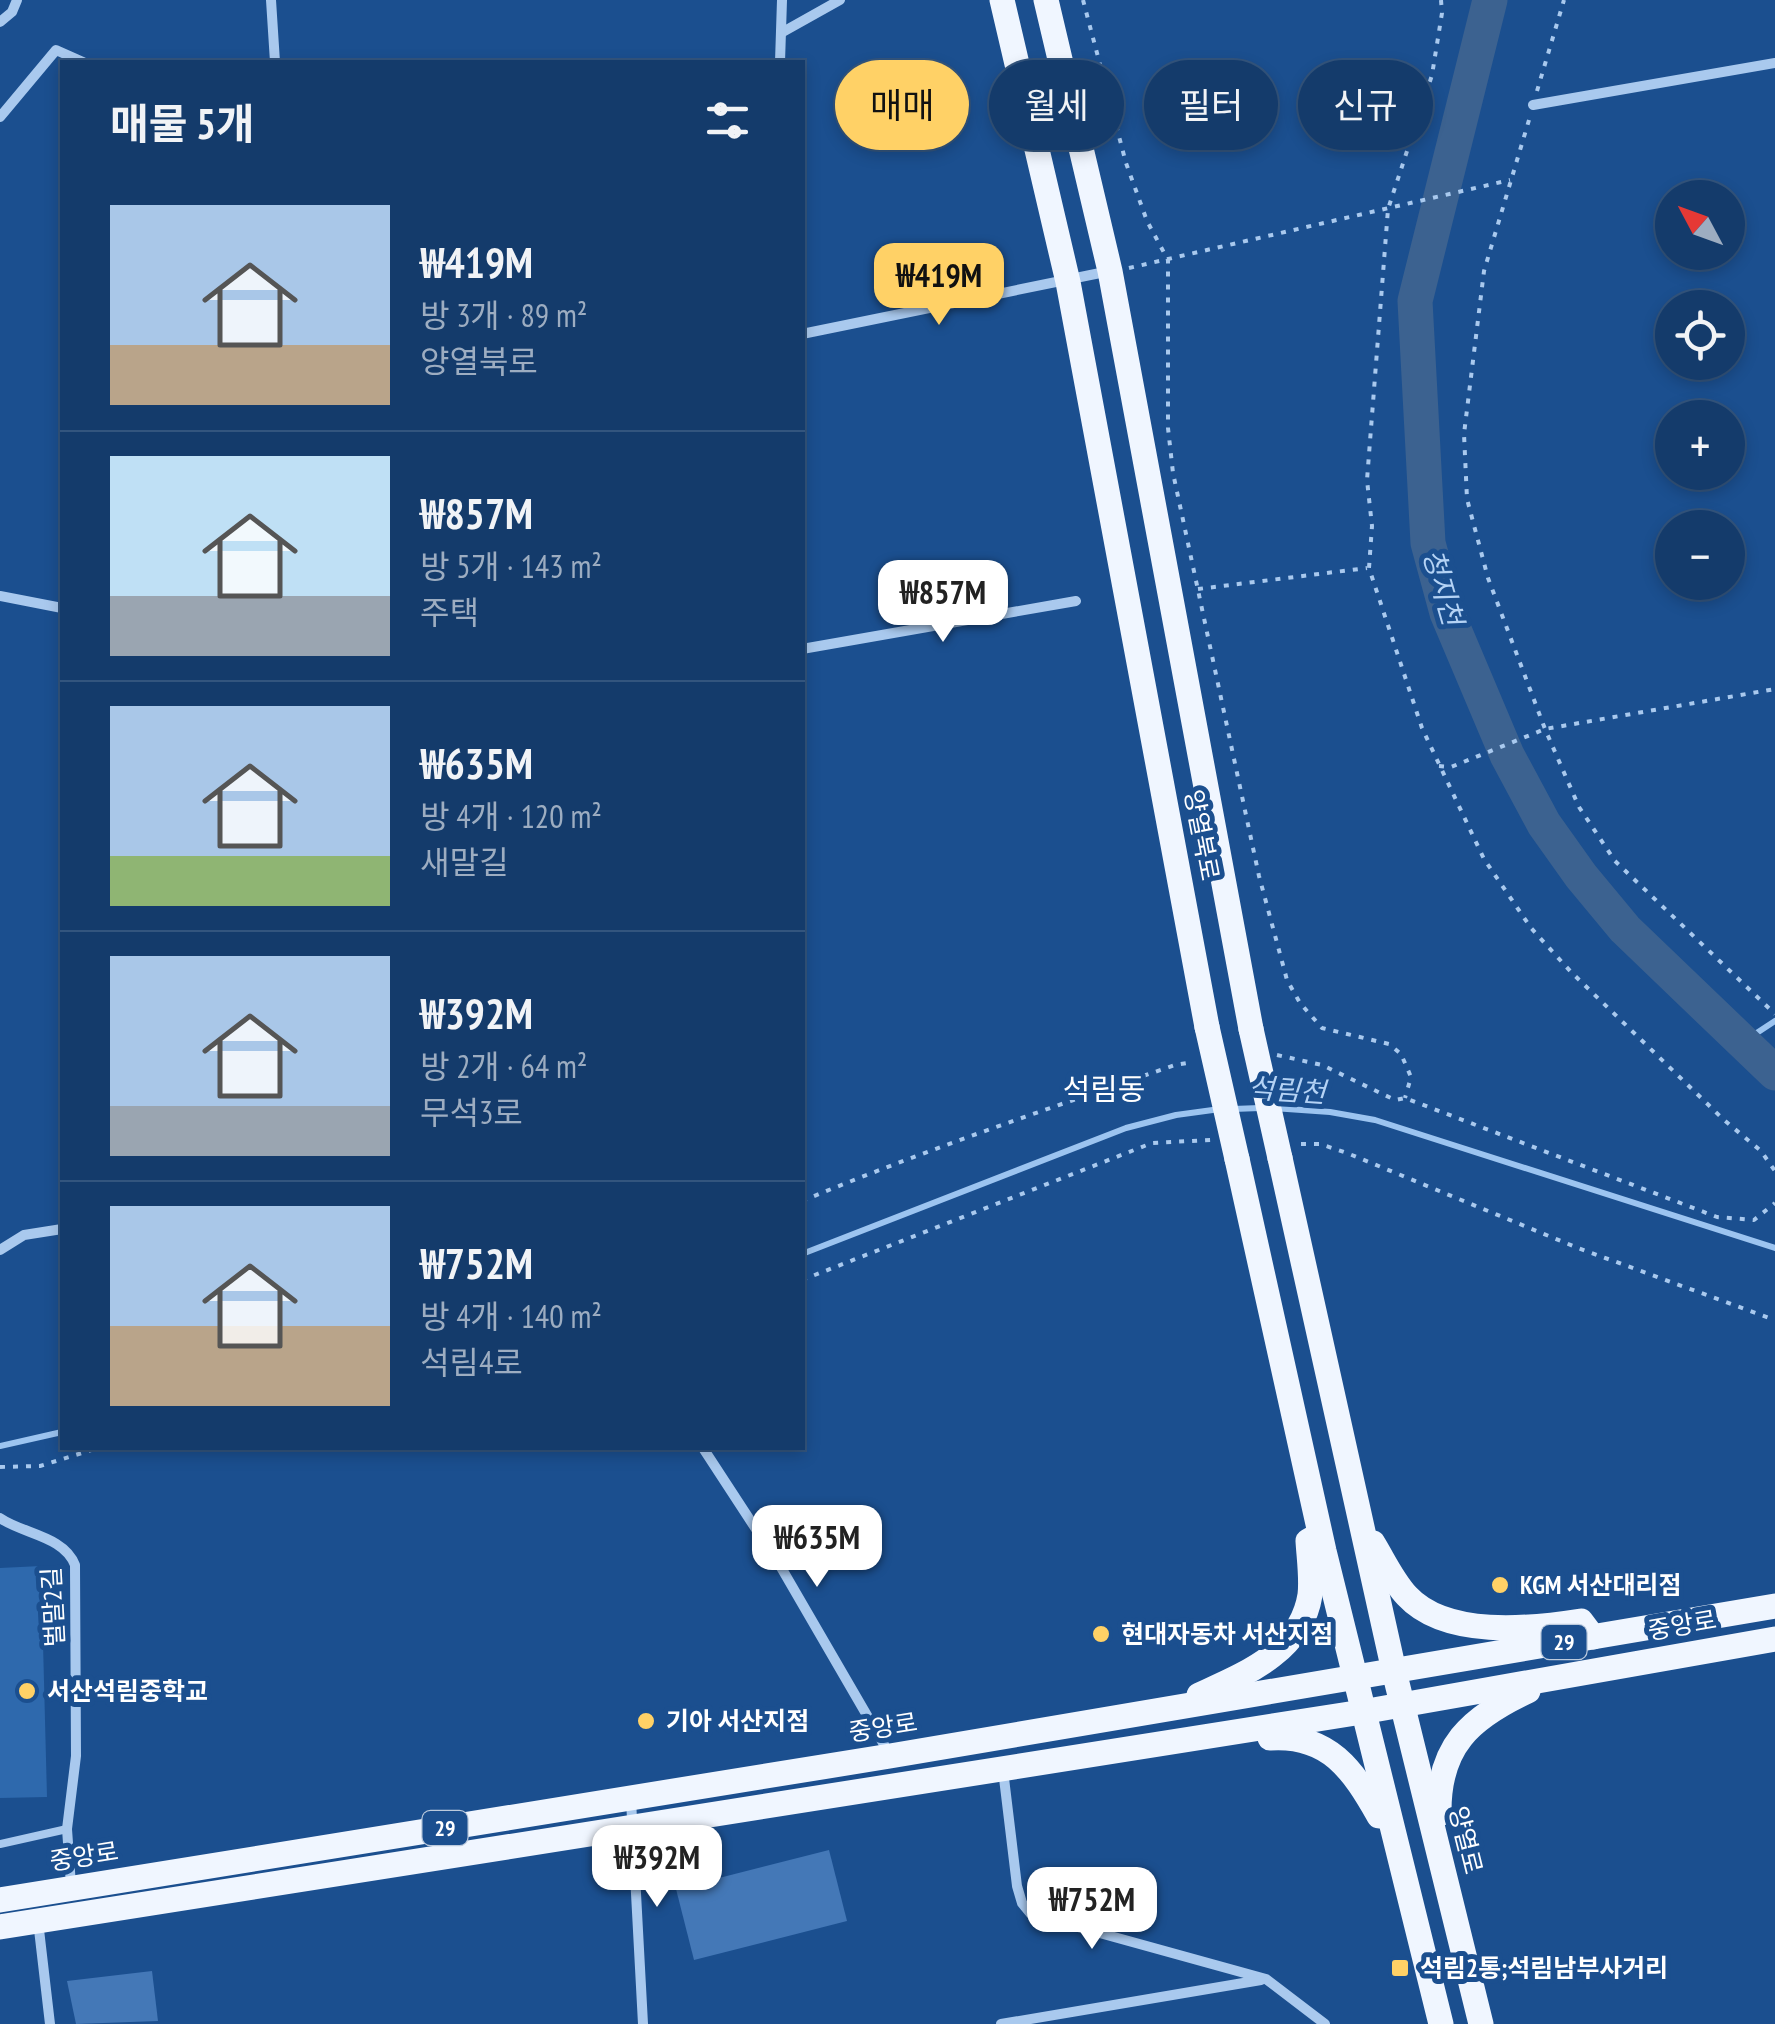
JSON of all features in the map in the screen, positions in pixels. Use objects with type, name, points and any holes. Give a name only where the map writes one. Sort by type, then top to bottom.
[{"type":"main road","name":"양열북로","points":[[1002,0],[1068,282],[1207,1027],[1354,1678]]},
{"type":"main road","name":"양열북로","points":[[1046,0],[1110,271],[1251,1029],[1394,1671]]},
{"type":"main road","points":[[1360,1522],[1407,1596],[1434,1616],[1451,1622],[1506,1627],[1541,1628],[1580,1621],[1592,1637]]},
{"type":"main road","points":[[1164,1710],[1241,1675],[1292,1638],[1300,1627],[1310,1592],[1308,1541],[1320,1535]]},
{"type":"main road","name":"중앙로","points":[[0,1900],[890,1756],[1775,1606]]},
{"type":"main road","name":"중앙로","points":[[0,1928],[1259,1729],[1775,1639]]},
{"type":"main road","name":"양열로","points":[[1394,1671],[1481,2024]]},
{"type":"main road","points":[[1354,1678],[1441,2024]]},
{"type":"main road","points":[[1431,1827],[1439,1824],[1439,1780],[1450,1752],[1465,1732],[1484,1714],[1555,1678]]},
{"type":"main road","points":[[1259,1729],[1269,1738],[1300,1738],[1328,1750],[1359,1784],[1394,1839]]},
{"type":"street","points":[[0,22],[12,12],[17,0]]},
{"type":"street","points":[[271,0],[275,60]]},
{"type":"street","points":[[780,60],[782,0]]},
{"type":"street","points":[[781,33],[840,0]]},
{"type":"street","points":[[0,117],[56,50],[79,60]]},
{"type":"street","points":[[1534,105],[1775,63]]},
{"type":"street","points":[[805,333],[1110,271]]},
{"type":"street","points":[[0,596],[60,608]]},
{"type":"street","points":[[805,649],[1076,601]]},
{"type":"street","points":[[0,1250],[24,1235],[60,1229]]},
{"type":"street","points":[[704,1450],[782,1570],[890,1756]]},
{"type":"street","name":"벌말2길","points":[[0,1518],[12,1527],[62,1547],[74,1560],[76,1756],[67,1829],[73,1916]]},
{"type":"street","points":[[1003,1769],[1018,1886],[1022,1903],[1031,1914],[1266,1979],[1325,2024]]},
{"type":"street","points":[[631,1798],[643,2024]]},
{"type":"street","points":[[35,1894],[50,2024]]},
{"type":"street","points":[[1001,2024],[1266,1979]]},
{"type":"lane","points":[[0,1844],[67,1829]]},
{"type":"path","points":[[1083,0],[1126,163],[1147,221],[1168,260],[1168,428],[1173,473],[1259,876],[1287,980],[1322,1028],[1389,1044],[1401,1054],[1411,1076],[1405,1098]]},
{"type":"path","points":[[1442,0],[1432,75],[1388,210],[1368,480],[1372,526],[1369,568],[1422,728],[1484,859],[1531,928],[1571,972],[1761,1151],[1775,1171]]},
{"type":"path","points":[[1564,0],[1484,270],[1464,434],[1466,499],[1488,578],[1544,730],[1579,807],[1615,861],[1775,1014]]},
{"type":"path","points":[[1110,271],[1511,180]]},
{"type":"path","points":[[1198,590],[1369,568]]},
{"type":"path","points":[[1439,766],[1451,768],[1534,732],[1775,689]]},
{"type":"path","points":[[0,1468],[40,1466],[92,1450]]},
{"type":"shaded area","points":[[41,1566],[47,1797],[0,1798],[0,1568]]},
{"type":"building","points":[[829,1850],[847,1921],[694,1960],[676,1889]]},
{"type":"building","points":[[152,1971],[158,2021],[76,2024],[67,1981]]},
{"type":"waterway","name":"청지천","points":[[1490,0],[1415,301],[1428,543],[1447,613],[1507,755],[1544,824],[1625,929],[1775,1073]]},
{"type":"waterway","points":[[1743,1042],[1775,1021]]},
{"type":"waterway","name":"석림천","points":[[1233,1109],[1260,1108]]},
{"type":"waterway","name":"석림천","points":[[1273,1108],[1375,1120],[1775,1248]]},
{"type":"waterway","name":"석림천","points":[[805,1253],[1126,1128],[1220,1109]]},
{"type":"waterway","name":"석림천","points":[[0,1446],[60,1432]]},
{"type":"place","name":"KGM 서산대리점","points":[[1500,1585]]},
{"type":"place","name":"현대자동차 서산지점","points":[[1101,1634]]},
{"type":"place","name":"서산석림중학교","points":[[27,1691]]},
{"type":"place","name":"기아 서산지점","points":[[646,1721]]},
{"type":"place","name":"석림2통;석림남부사거리","points":[[1400,1968]]},
{"type":"district","name":"석림동","points":[[1104,1090]]}]
